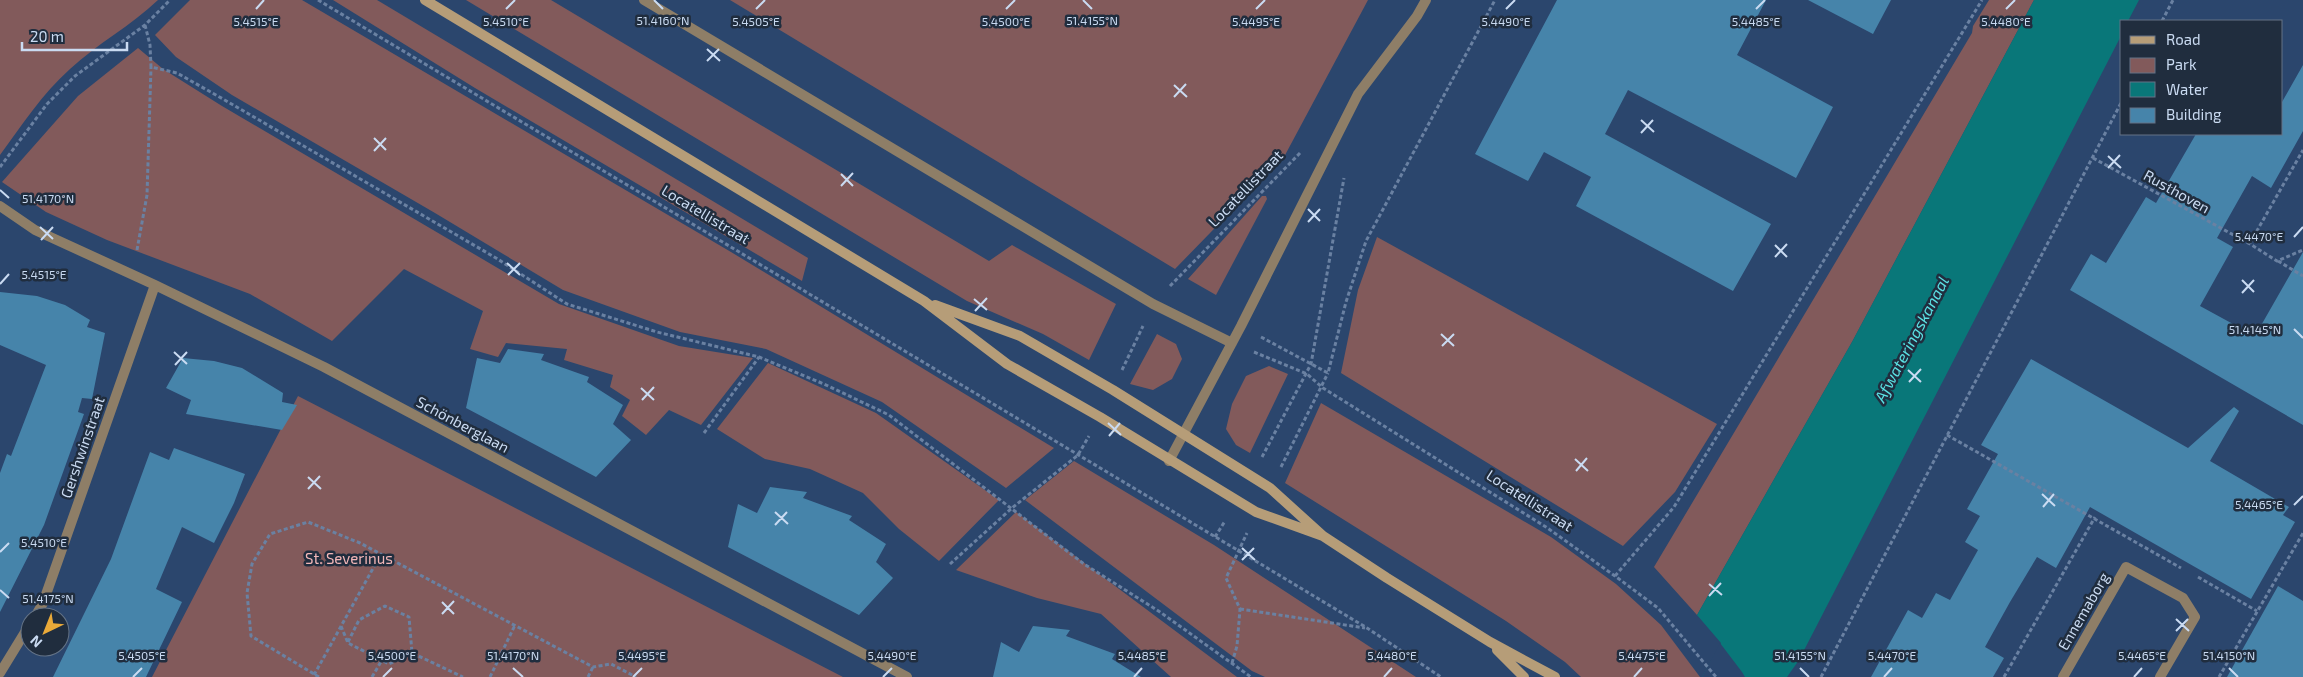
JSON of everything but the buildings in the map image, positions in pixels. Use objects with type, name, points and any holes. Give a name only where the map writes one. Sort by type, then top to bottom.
[{"type":"main road","points":[[425,0],[924,301],[1007,364],[1100,417],[1169,461],[1256,512],[1323,536]]},
{"type":"main road","points":[[924,301],[1020,336],[1113,390],[1270,488],[1323,536],[1490,642],[1555,677]]},
{"type":"main road","points":[[1490,642],[1524,677]]},
{"type":"street","points":[[644,0],[1153,304],[1232,343]]},
{"type":"street","points":[[1169,461],[1241,326],[1358,94],[1418,16],[1426,0]]},
{"type":"street","name":"Schönberglaan","points":[[0,206],[35,230],[155,285],[332,371],[907,677]]},
{"type":"street","name":"Gershwinstraat","points":[[40,607],[155,285]]},
{"type":"street","name":"Ennemaborg","points":[[2063,677],[2126,567],[2183,598],[2195,617],[2160,677]]},
{"type":"street","points":[[0,673],[20,640]]},
{"type":"path","points":[[0,167],[47,104],[75,76],[145,25],[170,0]]},
{"type":"path","name":"Locatellistraat","points":[[318,0],[1367,628],[1440,677]]},
{"type":"path","points":[[1322,388],[1328,373],[1346,302],[1366,241],[1495,0]]},
{"type":"path","points":[[1615,576],[1674,507],[1982,0]]},
{"type":"path","points":[[2163,20],[2173,0]]},
{"type":"path","points":[[132,275],[147,195],[150,45],[145,25]]},
{"type":"path","points":[[150,67],[177,73],[223,99],[480,249],[567,304],[657,332],[759,357],[824,384],[888,415],[1084,564],[1160,612],[1251,677]]},
{"type":"path","points":[[1822,677],[2120,105]]},
{"type":"path","name":"Locatellistraat","points":[[1113,390],[1153,304],[1303,150]]},
{"type":"path","points":[[2250,244],[2303,150]]},
{"type":"path","name":"Rusthoven","points":[[2093,158],[2250,244],[2303,276]]},
{"type":"path","points":[[1307,374],[1311,364],[1345,171]]},
{"type":"path","points":[[2278,261],[2303,250]]},
{"type":"path","points":[[1163,280],[1179,289]]},
{"type":"path","points":[[1241,326],[1328,373]]},
{"type":"path","name":"Locatellistraat","points":[[1232,343],[1307,374],[1322,388],[1546,527],[1658,608],[1716,677]]},
{"type":"path","points":[[704,433],[759,357]]},
{"type":"path","points":[[950,564],[1012,508],[1078,455],[1100,417]]},
{"type":"path","points":[[1947,435],[2189,572]]},
{"type":"path","points":[[2004,677],[2094,517]]},
{"type":"path","points":[[381,554],[316,676],[251,636],[247,593],[252,564],[270,534],[308,522],[360,543],[381,554],[515,625],[593,667],[611,664],[636,677]]},
{"type":"path","points":[[2219,677],[2303,533]]},
{"type":"path","points":[[2197,577],[2257,612]]},
{"type":"path","points":[[348,643],[359,620],[385,606],[409,617],[412,653]]},
{"type":"path","points":[[1240,609],[1367,628]]},
{"type":"path","points":[[490,677],[515,625]]},
{"type":"path","points":[[341,626],[348,643],[389,664],[412,653]]},
{"type":"path","points":[[412,653],[463,677]]},
{"type":"path","points":[[372,677],[382,660]]},
{"type":"path","points":[[588,677],[593,667]]},
{"type":"green space","points":[[0,0],[158,0],[92,51],[60,79],[33,110],[0,155]]},
{"type":"green space","points":[[190,0],[302,0],[731,252],[1054,448],[1006,488],[882,402],[766,349],[680,332],[563,290],[232,95],[176,57],[155,35]]},
{"type":"green space","points":[[333,0],[377,0],[808,258],[802,281],[475,88]]},
{"type":"green space","points":[[466,0],[551,0],[989,261],[1012,245],[1116,304],[1089,360],[1043,334],[967,301]]},
{"type":"green space","points":[[730,0],[1368,0],[1284,157],[1175,269]]},
{"type":"green space","points":[[1989,0],[2034,0],[1852,342],[1697,615],[1654,567],[1972,33],[1973,26]]},
{"type":"green space","points":[[138,48],[163,69],[222,106],[559,304],[679,346],[753,358],[701,425],[669,410],[646,435],[622,416],[630,400],[610,387],[613,375],[564,360],[567,349],[506,343],[498,357],[470,349],[483,311],[404,269],[332,341],[250,294],[107,240],[46,212],[2,182],[78,96]]},
{"type":"green space","points":[[1262,196],[1266,196],[1267,199],[1216,295],[1188,279]]},
{"type":"green space","points":[[1377,237],[1717,424],[1675,492],[1623,546],[1341,373],[1358,290]]},
{"type":"green space","points":[[1157,334],[1176,344],[1182,359],[1172,379],[1153,390],[1130,384]]},
{"type":"green space","points":[[768,363],[876,413],[999,500],[939,561],[899,529],[863,493],[810,469],[765,459],[717,429]]},
{"type":"green space","points":[[1269,366],[1288,374],[1250,453],[1236,445],[1226,429],[1232,404],[1246,376]]},
{"type":"green space","name":"St. Severinus","points":[[298,396],[843,677],[152,677]]},
{"type":"green space","points":[[1321,403],[1551,537],[1616,584],[1661,625],[1700,677],[1581,677],[1565,662],[1506,621],[1285,483]]},
{"type":"green space","points":[[1074,461],[1214,545],[1416,677],[1265,677],[1252,671],[1025,500]]},
{"type":"green space","points":[[1016,512],[1237,677],[1171,677],[1101,614],[1037,598],[956,570]]},
{"type":"water","name":"Afwateringskanaal","points":[[2034,0],[2139,0],[2129,20],[2120,20],[2120,38],[1799,660],[1787,677],[1702,677],[1721,643],[1697,615],[1852,342]]},
{"type":"pier","points":[[1720,643],[1742,672],[1745,677],[1702,677]]}]
